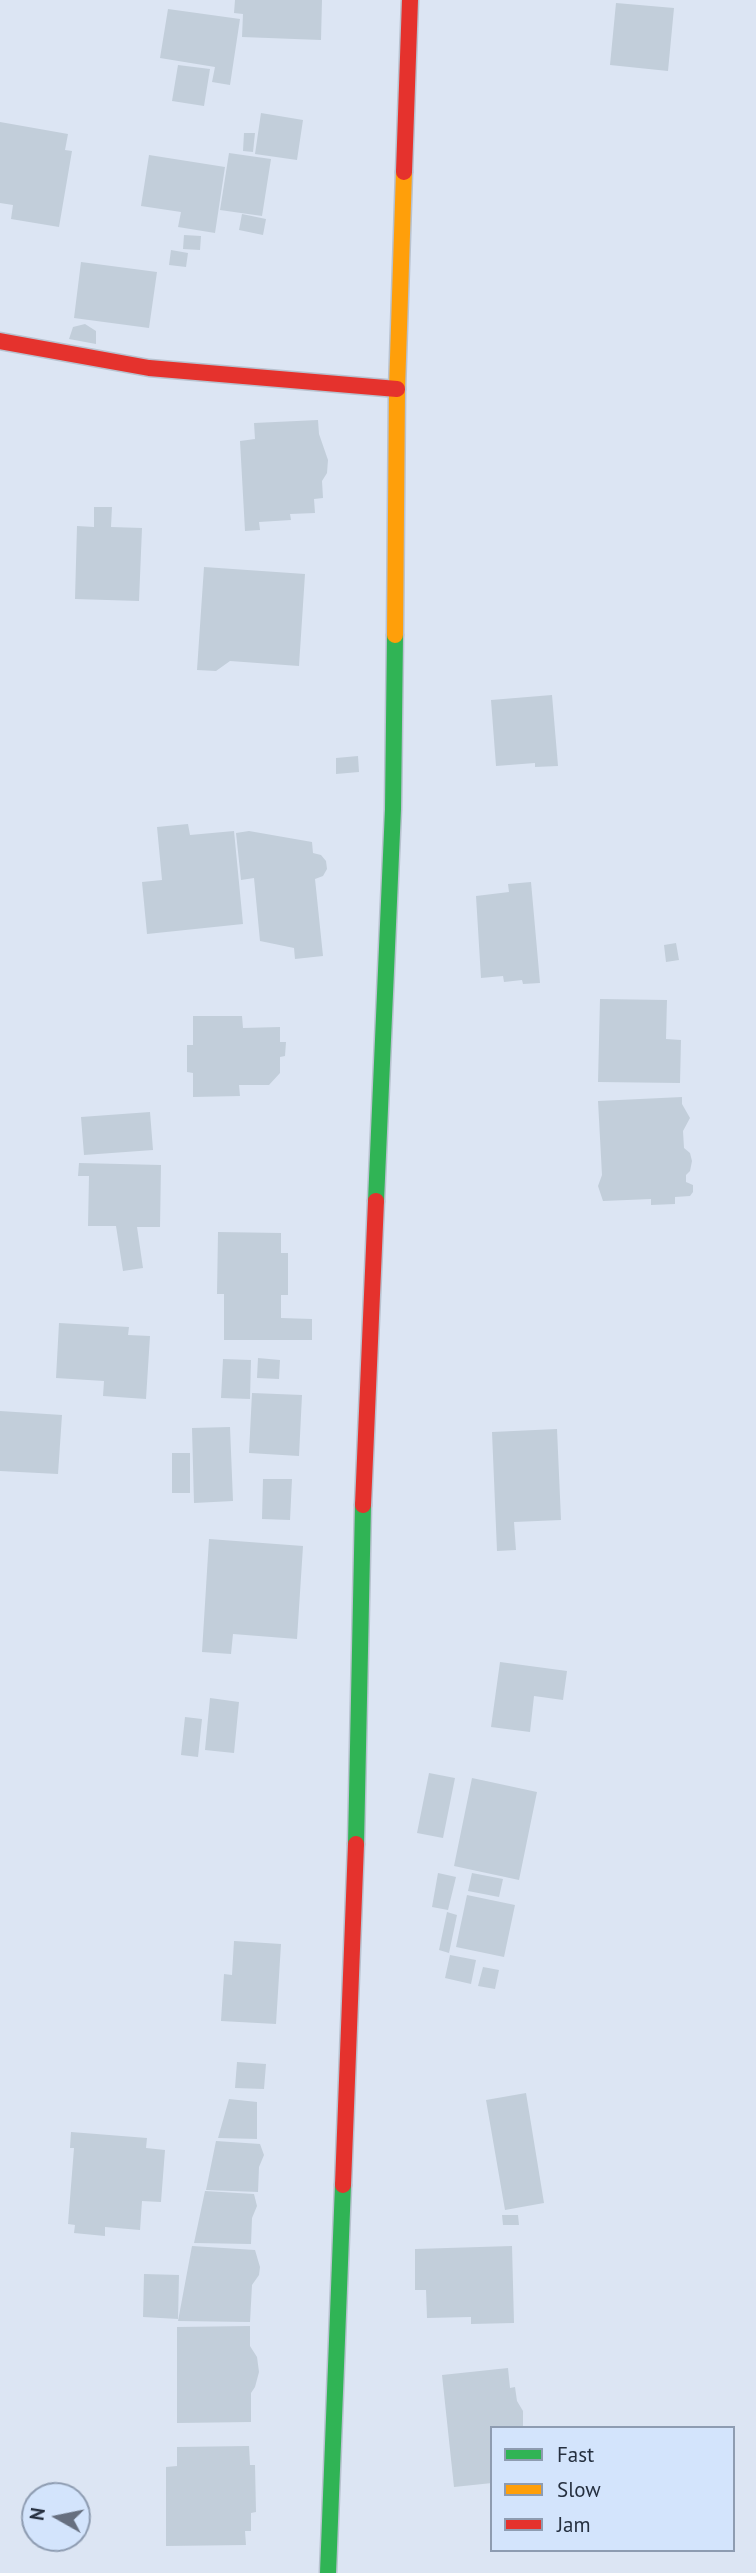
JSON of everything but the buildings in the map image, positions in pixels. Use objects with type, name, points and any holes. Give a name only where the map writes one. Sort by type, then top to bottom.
[{"type":"street","points":[[328,2573],[357,1828],[362,1522],[393,809],[397,389],[410,0]]},
{"type":"street","points":[[0,341],[149,368],[397,389]]},
{"type":"traffic: fast","points":[[376,1201],[393,809],[395,635]]},
{"type":"traffic: fast","points":[[356,1844],[363,1505]]},
{"type":"traffic: fast","points":[[328,2573],[343,2185]]},
{"type":"traffic: slow","points":[[395,635],[397,389],[404,172]]},
{"type":"traffic: jam","points":[[404,172],[410,0]]},
{"type":"traffic: jam","points":[[0,341],[149,368],[397,389]]},
{"type":"traffic: jam","points":[[363,1505],[376,1201]]},
{"type":"traffic: jam","points":[[343,2185],[356,1844]]}]
